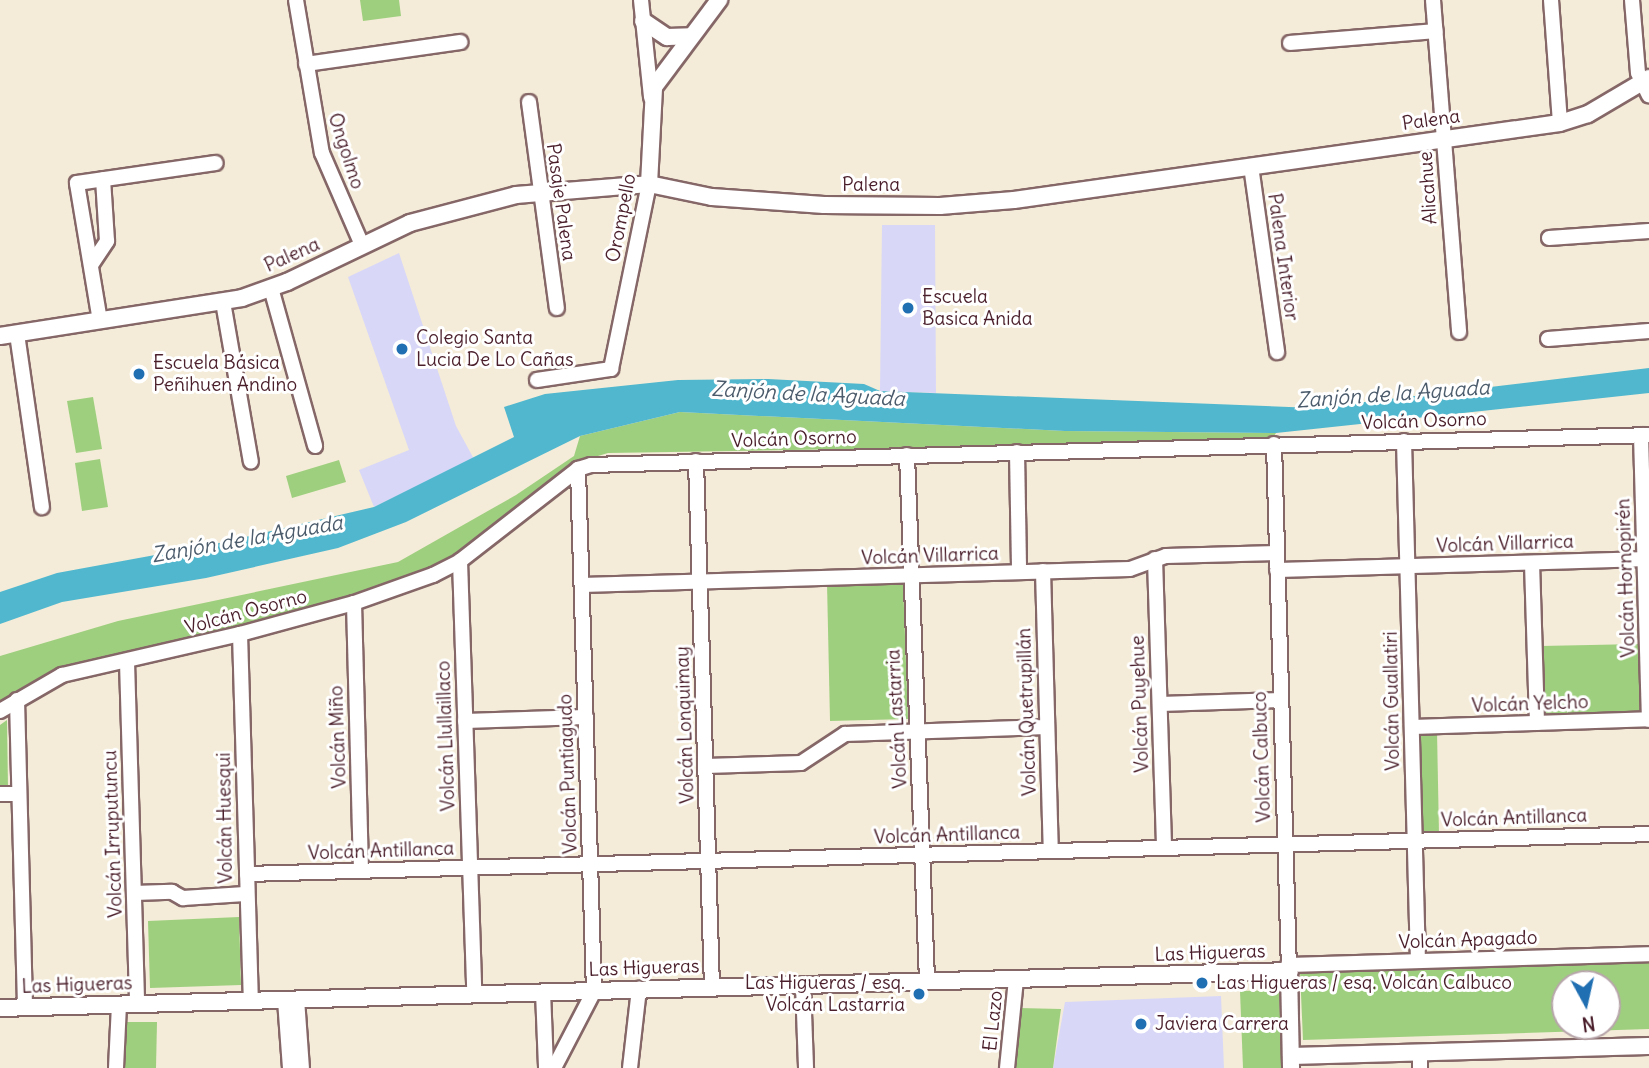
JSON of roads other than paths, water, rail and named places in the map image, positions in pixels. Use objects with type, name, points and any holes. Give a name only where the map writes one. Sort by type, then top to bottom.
[{"type":"street","name":"Ongolmo","points":[[296,0],[323,153],[362,245]]},
{"type":"street","name":"Orompello","points":[[537,380],[611,369],[649,184],[652,97],[641,0]]},
{"type":"street","points":[[652,97],[662,74],[719,0]]},
{"type":"street","name":"Alicahue","points":[[1433,0],[1459,332]]},
{"type":"street","points":[[1551,0],[1560,123]]},
{"type":"street","points":[[1632,0],[1646,85]]},
{"type":"street","points":[[643,21],[667,37],[691,36]]},
{"type":"street","points":[[1290,43],[1436,31]]},
{"type":"street","points":[[306,64],[460,42]]},
{"type":"street","name":"Palena","points":[[0,336],[223,302],[271,288],[362,245],[440,213],[540,192],[649,184],[737,200],[940,206],[1560,123],[1588,114],[1646,85]]},
{"type":"street","name":"Pasaje Palena","points":[[529,102],[558,308]]},
{"type":"street","points":[[100,321],[77,183],[216,163]]},
{"type":"street","name":"Palena Interior","points":[[1251,166],[1277,352]]},
{"type":"street","points":[[91,265],[107,241],[103,179]]},
{"type":"street","points":[[1549,238],[1649,231]]},
{"type":"street","points":[[271,288],[316,446]]},
{"type":"street","points":[[223,302],[251,462]]},
{"type":"street","points":[[1548,338],[1649,331]]},
{"type":"street","points":[[17,334],[42,507]]},
{"type":"street","name":"Volcán Osorno","points":[[0,711],[54,678],[240,634],[403,588],[460,561],[578,469],[600,464],[1645,435]]},
{"type":"street","name":"Volcán Hornopirén","points":[[1645,435],[1649,720]]},
{"type":"street","name":"Volcán Guallatiri","points":[[1404,441],[1418,961]]},
{"type":"street","name":"Volcán Calbuco","points":[[1274,444],[1291,1062]]},
{"type":"street","points":[[1017,452],[1019,572]]},
{"type":"street","name":"Volcán Lastarria","points":[[907,455],[915,730],[927,981]]},
{"type":"street","name":"Volcán Lonquimay","points":[[696,461],[712,987]]},
{"type":"street","name":"Volcán Puntiagudo","points":[[554,1068],[594,991],[578,469]]},
{"type":"street","name":"Volcán Villarrica","points":[[582,585],[1130,569],[1156,559],[1277,553]]},
{"type":"street","name":"Volcán Puyehue","points":[[1156,559],[1164,848]]},
{"type":"street","name":"Volcán Villarrica","points":[[1278,570],[1647,559]]},
{"type":"street","name":"Volcán Llullaillaco","points":[[460,561],[474,994]]},
{"type":"street","points":[[1532,563],[1537,723]]},
{"type":"street","name":"Volcán Quetrupillán","points":[[1043,571],[1051,851]]},
{"type":"street","name":"Volcán Miño","points":[[354,603],[361,871]]},
{"type":"street","name":"Volcán Huesqui","points":[[240,634],[247,874],[245,894],[249,910],[251,1001]]},
{"type":"street","name":"Volcán Irruputuncu","points":[[127,662],[137,1004]]},
{"type":"street","points":[[17,700],[25,1007]]},
{"type":"street","points":[[1160,704],[1281,700]]},
{"type":"street","points":[[465,721],[586,717]]},
{"type":"street","name":"Volcán Yelcho","points":[[1412,727],[1649,720]]},
{"type":"street","points":[[706,766],[801,763],[841,734],[1047,727]]},
{"type":"street","points":[[0,794],[19,793]]},
{"type":"street","name":"Volcán Antillanca","points":[[247,874],[1649,834]]},
{"type":"street","points":[[134,893],[172,892],[183,898],[245,894]]},
{"type":"street","name":"Volcán Apagado","points":[[1288,968],[1649,954]]},
{"type":"street","name":"Las Higueras","points":[[0,1008],[1016,979],[1288,968]]},
{"type":"street","name":"El Lazo","points":[[1007,1068],[1016,979]]},
{"type":"street","points":[[803,985],[806,1068]]},
{"type":"street","points":[[630,1068],[639,989]]},
{"type":"street","points":[[543,992],[546,1068]]},
{"type":"street","points":[[290,1068],[291,1000]]},
{"type":"street","points":[[291,1000],[302,1068]]},
{"type":"street","points":[[116,1068],[120,1004]]},
{"type":"street","points":[[1291,1062],[1420,1060],[1649,1046]]},
{"type":"water","name":"Zanjón de la Aguada","points":[[1649,368],[1649,393],[1276,433],[1065,431],[680,412],[580,436],[406,522],[338,548],[206,578],[62,602],[0,624],[0,592],[57,573],[215,544],[374,507],[514,437],[504,407],[545,394],[678,380],[768,379],[864,384],[880,391],[1314,408]]},
{"type":"place","name":"Escuela Basica Anida","points":[[908,308]]},
{"type":"place","name":"Colegio Santa Lucia De Lo Cañas","points":[[402,349]]},
{"type":"place","name":"Escuela Básica Peñihuen Andino","points":[[139,374]]},
{"type":"place","name":"Las Higueras / esq. Volcán Calbuco","points":[[1202,983]]},
{"type":"place","name":"Las Higueras / esq. Volcán Lastarria","points":[[919,994]]},
{"type":"place","name":"Javiera Carrera","points":[[1141,1024]]}]
